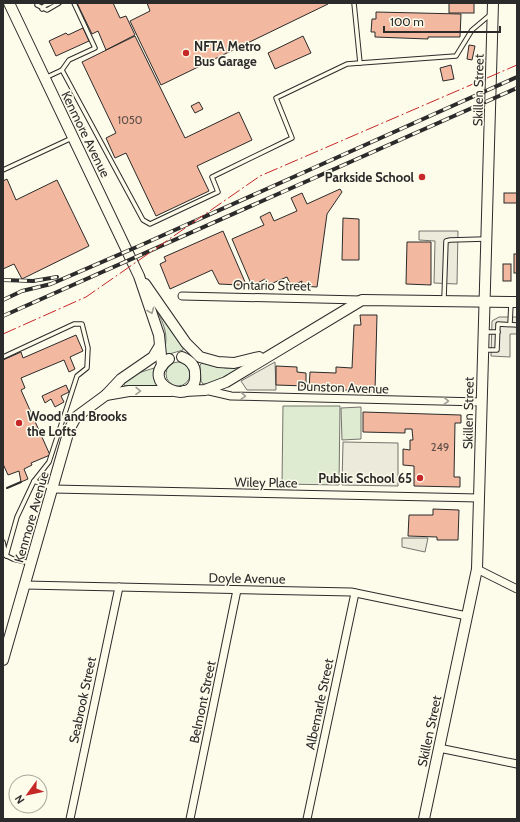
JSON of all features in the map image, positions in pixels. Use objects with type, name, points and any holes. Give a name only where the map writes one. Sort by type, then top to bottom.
[{"type":"street","name":"Kenmore Avenue","points":[[3,660],[69,430],[76,417],[106,394],[121,378],[159,360],[160,347],[158,329],[139,276],[9,3]]},
{"type":"street","name":"Skillen Street","points":[[424,819],[477,569],[482,350],[492,96],[493,8]]},
{"type":"street","name":"Kenmore Avenue","points":[[139,276],[187,344],[191,357]]},
{"type":"street","name":"Ontario Street","points":[[182,296],[514,302]]},
{"type":"street","points":[[106,394],[129,391],[205,390],[226,382],[362,300]]},
{"type":"street","points":[[170,391],[162,383],[160,378],[159,360],[191,357],[234,364],[249,361],[285,346]]},
{"type":"street","points":[[184,391],[193,384],[195,380],[195,369],[191,357]]},
{"type":"street","name":"Dunston Avenue","points":[[205,390],[231,396],[481,402]]},
{"type":"street","name":"Wiley Place","points":[[53,489],[479,498]]},
{"type":"street","points":[[477,569],[517,589]]},
{"type":"street","name":"Doyle Avenue","points":[[25,585],[355,593],[467,616]]},
{"type":"street","name":"Seabrook Street","points":[[70,819],[120,587]]},
{"type":"street","name":"Belmont Street","points":[[190,819],[237,590]]},
{"type":"street","name":"Albemarle Street","points":[[307,819],[355,593]]},
{"type":"street","points":[[439,748],[517,764]]},
{"type":"lane","points":[[42,9],[50,3]]},
{"type":"lane","points":[[37,5],[46,10],[59,3]]},
{"type":"lane","points":[[45,78],[62,70],[70,60],[95,48],[74,3]]},
{"type":"lane","points":[[354,3],[360,63]]},
{"type":"lane","points":[[62,70],[143,220],[150,224],[218,192],[212,177],[292,138],[276,98],[347,64],[456,56],[472,30],[493,8]]},
{"type":"lane","points":[[3,170],[73,138]]},
{"type":"lane","points":[[444,300],[446,241],[486,239]]},
{"type":"lane","points":[[510,324],[514,302]]},
{"type":"lane","points":[[3,357],[74,324],[82,324],[88,348],[87,368],[77,376],[49,462],[34,481],[17,517],[5,555]]},
{"type":"lane","points":[[482,350],[497,350],[498,324],[517,325]]},
{"type":"lane","points":[[483,332],[498,332]]},
{"type":"lane","points":[[34,481],[53,489]]},
{"type":"lane","points":[[3,542],[5,555]]},
{"type":"lane","points":[[5,555],[31,563]]},
{"type":"green space","points":[[153,303],[183,346],[183,350],[166,355],[164,351],[166,338],[164,326]]},
{"type":"green space","points":[[178,362],[187,365],[190,374],[187,383],[178,386],[169,383],[166,374],[169,365]]},
{"type":"green space","points":[[202,363],[226,368],[244,367],[212,383],[203,384],[201,381],[200,365]]},
{"type":"green space","points":[[154,368],[158,385],[156,387],[125,386],[124,384],[129,378]]},
{"type":"green space","points":[[283,406],[340,406],[339,485],[282,484]]},
{"type":"green space","points":[[361,407],[361,439],[342,440],[341,408]]},
{"type":"shaded area","points":[[419,231],[458,231],[457,284],[434,283],[435,241],[419,240]]},
{"type":"shaded area","points":[[499,317],[517,317],[517,334],[510,334],[510,357],[491,356],[492,321]]},
{"type":"shaded area","points":[[275,362],[276,390],[247,390],[241,381]]},
{"type":"shaded area","points":[[343,442],[398,443],[398,486],[342,485]]},
{"type":"shaded area","points":[[402,538],[428,538],[425,552],[402,547]]},
{"type":"building","points":[[77,3],[113,3],[120,18],[126,16],[135,35],[106,50],[98,31],[92,34]]},
{"type":"building","name":"NFTA Metro Bus Garage","points":[[147,3],[328,4],[161,85],[130,21],[150,11]]},
{"type":"building","points":[[449,3],[474,3],[474,13],[449,13]]},
{"type":"building","points":[[376,12],[461,14],[460,37],[428,37],[428,39],[375,37],[375,32],[371,32],[372,19],[376,19]]},
{"type":"building","points":[[83,28],[89,41],[56,56],[49,41],[66,33],[68,35]]},
{"type":"building","points":[[135,36],[185,138],[239,112],[252,140],[197,166],[209,191],[156,216],[126,153],[115,158],[106,138],[116,133],[82,62]]},
{"type":"building","points":[[303,36],[311,53],[275,69],[268,53]]},
{"type":"building","points":[[469,45],[475,46],[472,60],[467,59]]},
{"type":"building","points":[[451,65],[454,79],[443,81],[440,68]]},
{"type":"building","points":[[199,102],[203,109],[195,113],[191,106]]},
{"type":"building","points":[[7,179],[16,200],[57,180],[89,246],[22,279],[14,264],[3,269],[3,181]]},
{"type":"building","points":[[340,189],[342,192],[327,214],[317,287],[301,286],[302,281],[291,286],[287,277],[268,285],[265,279],[252,286],[232,239],[264,225],[260,217],[270,212],[274,221],[297,211],[291,198],[302,193],[307,204]]},
{"type":"building","points":[[504,193],[517,193],[517,203],[504,203]]},
{"type":"building","points":[[343,218],[359,219],[359,260],[342,260]]},
{"type":"building","points":[[223,231],[245,282],[239,285],[219,284],[212,270],[170,289],[160,264],[166,261],[164,257]]},
{"type":"building","points":[[407,242],[431,242],[431,285],[406,284]]},
{"type":"building","points":[[514,254],[517,254],[517,273],[514,273]]},
{"type":"building","points":[[503,264],[511,264],[511,281],[503,281]]},
{"type":"building","points":[[360,315],[377,315],[375,391],[309,389],[310,372],[336,373],[336,367],[352,368],[354,325],[361,325]]},
{"type":"building","name":"Wood and Brooks the Lofts","points":[[76,335],[83,351],[70,357],[75,369],[69,372],[64,360],[21,378],[25,388],[21,390],[50,455],[31,463],[32,465],[24,469],[28,479],[21,482],[19,471],[8,475],[3,464],[3,360],[21,352],[23,358]]},
{"type":"building","points":[[276,366],[297,367],[297,372],[306,373],[306,386],[276,385]]},
{"type":"building","points":[[66,385],[69,392],[61,396],[64,402],[55,407],[51,399],[45,403],[42,396]]},
{"type":"building","points":[[363,412],[461,415],[461,423],[455,423],[454,477],[460,477],[460,487],[414,486],[414,466],[403,465],[403,449],[410,450],[410,440],[413,440],[412,429],[405,429],[405,433],[363,432]]},
{"type":"building","points":[[433,509],[459,510],[458,540],[437,540],[437,537],[408,536],[409,515],[433,515]]},
{"type":"railway","points":[[3,300],[22,291],[51,284],[139,246],[517,77]]},
{"type":"railway","points":[[3,316],[517,88]]},
{"type":"railway","points":[[3,280],[33,281],[57,277]]},
{"type":"wall","points":[[7,488],[21,482]]},
{"type":"power","points":[[3,334],[86,297],[260,176],[517,65]]},
{"type":"place","name":"NFTA Metro Bus Garage","points":[[186,53]]},
{"type":"place","name":"Parkside School","points":[[422,177]]},
{"type":"place","name":"Wood and Brooks the Lofts","points":[[19,423]]},
{"type":"place","name":"Public School 65","points":[[420,478]]}]
